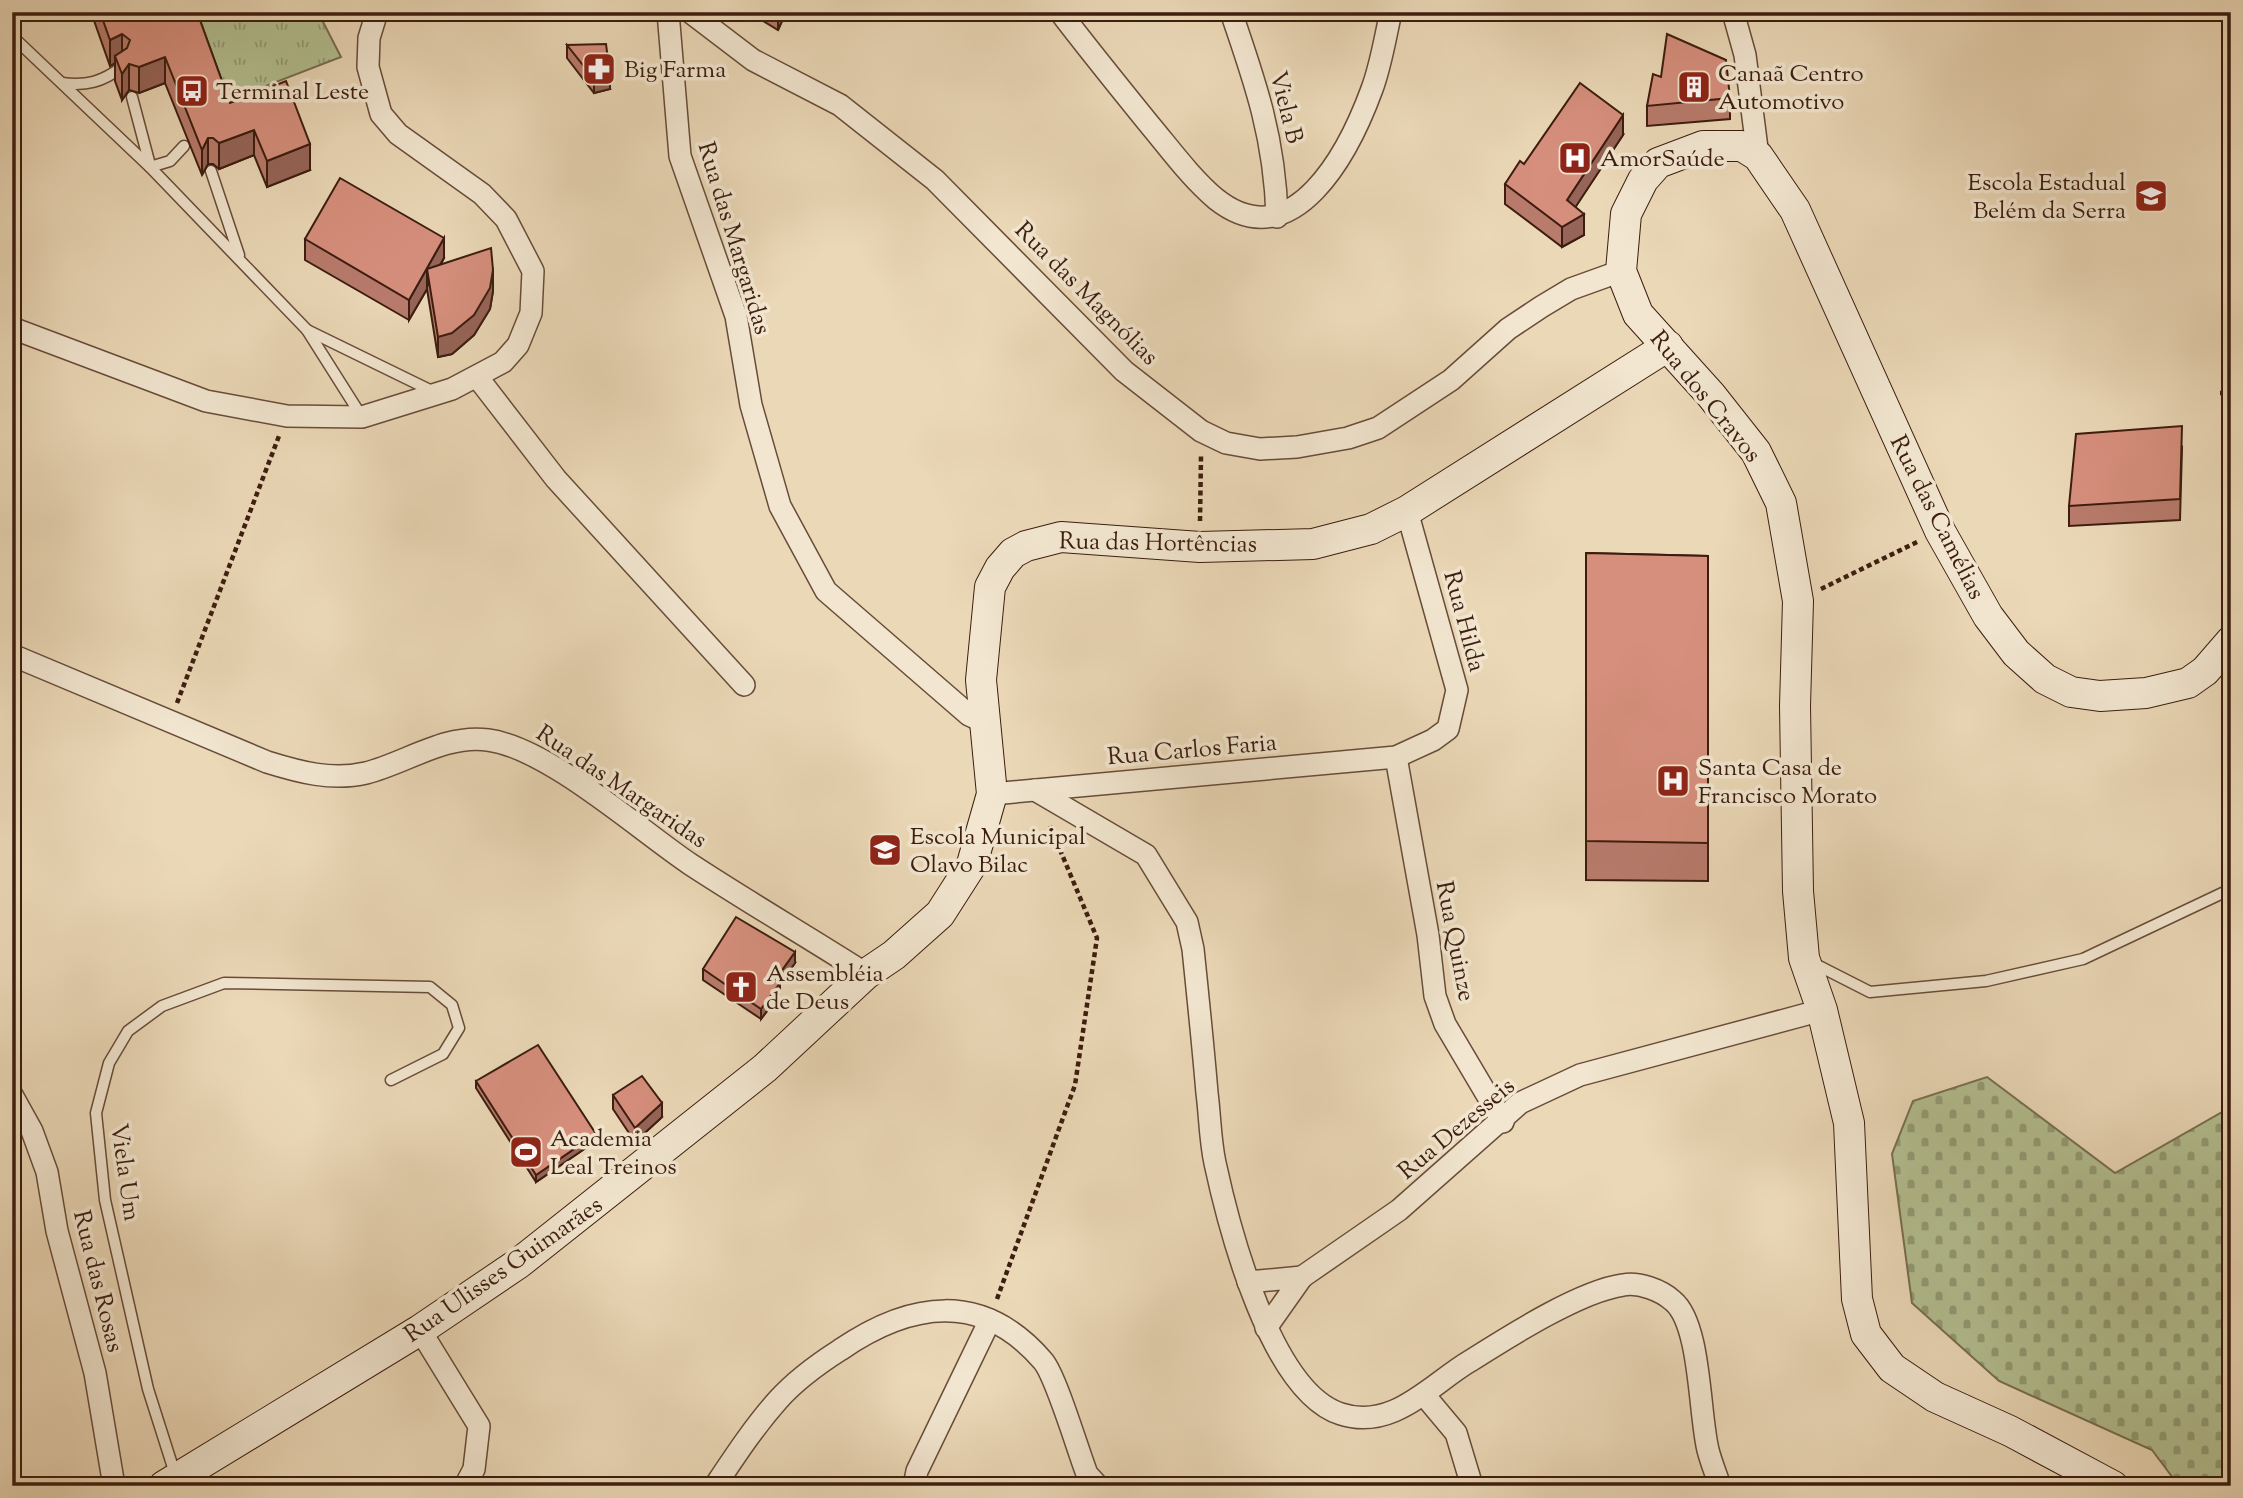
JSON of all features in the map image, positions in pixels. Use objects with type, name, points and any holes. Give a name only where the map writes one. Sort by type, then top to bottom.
[{"type":"main road","name":"Rua dos Cravos","points":[[1758,156],[1742,146],[1724,144],[1703,146],[1658,163],[1643,180],[1626,214],[1621,271],[1638,314],[1756,452],[1782,503],[1798,601],[1798,864],[1804,958],[1822,1010],[1849,1123],[1856,1287],[1866,1334],[1892,1368],[1934,1397],[2010,1431],[2113,1486]]},
{"type":"main road","name":"Rua das Camélias","points":[[1758,156],[1795,210],[1940,531],[1988,616],[2016,653],[2045,679],[2071,692],[2112,696],[2146,693],[2188,683],[2205,671],[2231,641]]},
{"type":"main road","name":"Rua das Hortências","points":[[992,794],[981,680],[990,587],[1000,568],[1013,553],[1026,546],[1062,537],[1200,547],[1313,544],[1371,529],[1407,511],[1668,346]]},
{"type":"main road","name":"Rua Ulisses Guimarães","points":[[170,1482],[420,1330],[519,1263],[765,1068],[866,974],[894,955],[940,914],[972,864],[992,794]]},
{"type":"street","points":[[12,328],[206,401],[287,416],[362,417],[478,378],[503,362],[518,345],[531,313],[533,271],[506,219],[490,202],[398,134],[381,114],[368,67],[369,38],[377,12]]},
{"type":"street","name":"Rua das Margaridas","points":[[668,12],[680,156],[736,316],[751,405],[780,506],[826,591],[969,715],[986,723]]},
{"type":"street","name":"Rua das Magnólias","points":[[690,12],[753,60],[839,105],[935,180],[1124,371],[1201,431],[1226,443],[1260,449],[1348,438],[1378,428],[1451,380],[1508,329],[1541,307],[1571,289],[1621,271]]},
{"type":"street","points":[[1060,12],[1176,157],[1217,199],[1239,211],[1277,217],[1298,206],[1324,180],[1349,143],[1373,88],[1391,12]]},
{"type":"street","name":"Viela B","points":[[1231,12],[1261,100],[1273,150],[1277,217]]},
{"type":"street","points":[[1733,12],[1745,55],[1758,156]]},
{"type":"street","points":[[478,378],[582,509],[744,685]]},
{"type":"street","name":"Rua Hilda","points":[[1396,757],[1433,740],[1448,729],[1457,690],[1407,511]]},
{"type":"street","name":"Rua das Margaridas","points":[[12,655],[267,762],[329,776],[365,773],[446,744],[485,740],[514,746],[592,793],[689,864],[866,974]]},
{"type":"street","name":"Rua Carlos Faria","points":[[992,794],[1396,757]]},
{"type":"street","name":"Rua Quinze","points":[[1396,757],[1428,936],[1435,996],[1445,1024],[1503,1122]]},
{"type":"street","points":[[1035,790],[1146,855],[1187,922],[1193,949],[1214,1161],[1248,1282],[1266,1328],[1297,1380],[1318,1401],[1340,1414],[1362,1418],[1393,1411],[1425,1396],[1467,1362],[1593,1293],[1626,1284],[1656,1290],[1675,1302],[1691,1332],[1708,1450],[1720,1486]]},
{"type":"street","name":"Rua Dezesseis","points":[[1266,1328],[1302,1276],[1399,1210],[1503,1122],[1520,1103],[1580,1075],[1822,1010]]},
{"type":"street","name":"Rua das Rosas","points":[[12,1095],[32,1131],[47,1172],[58,1231],[95,1373],[114,1486]]},
{"type":"street","name":"Rua Dezesseis","points":[[1248,1282],[1302,1276]]},
{"type":"street","points":[[715,1486],[779,1398],[817,1365],[870,1329],[908,1314],[942,1309],[990,1320],[1017,1335],[1045,1363],[1087,1474],[1098,1486]]},
{"type":"street","points":[[914,1486],[917,1471],[990,1320]]},
{"type":"street","points":[[420,1330],[479,1426],[474,1469],[465,1486]]},
{"type":"street","points":[[1425,1396],[1456,1433],[1472,1486]]},
{"type":"lane","points":[[12,36],[240,257],[307,330],[362,417]]},
{"type":"lane","points":[[62,83],[89,84],[105,80],[122,67]]},
{"type":"lane","points":[[132,97],[150,167]]},
{"type":"lane","points":[[150,167],[170,162],[184,146]]},
{"type":"lane","points":[[211,171],[240,257]]},
{"type":"lane","points":[[307,330],[435,393]]},
{"type":"lane","points":[[1804,958],[1870,992],[1986,981],[2082,959],[2231,889]]},
{"type":"lane","name":"Viela Um","points":[[170,1482],[105,1200],[96,1113],[109,1063],[128,1031],[162,1006],[224,983],[430,987],[453,1005],[459,1028],[443,1054],[391,1080]]},
{"type":"path","points":[[2220,393],[2231,393]]},
{"type":"path","points":[[171,720],[287,416]]},
{"type":"path","points":[[1200,547],[1201,431]]},
{"type":"path","points":[[1798,601],[1940,531]]},
{"type":"path","points":[[990,1320],[1075,1085],[1097,938],[1035,790]]},
{"type":"green space","points":[[187,12],[318,12],[341,57],[232,99],[207,59]]},
{"type":"green space","points":[[1987,1077],[2115,1173],[2231,1107],[2231,1486],[2179,1486],[2152,1450],[1999,1381],[1912,1303],[1892,1154],[1913,1101]]},
{"type":"building","points":[[100,12],[197,12],[230,103],[286,81],[310,144],[267,161],[254,130],[219,143],[208,138],[202,150],[165,57],[139,67],[129,64],[122,74],[115,56],[127,48],[130,40],[122,34],[110,40]]},
{"type":"building","points":[[1667,34],[1726,60],[1730,98],[1647,106],[1653,74],[1661,77]]},
{"type":"building","points":[[606,44],[610,75],[594,79],[567,45]]},
{"type":"building","name":"AmorSaúde","points":[[1580,83],[1623,115],[1567,200],[1584,214],[1562,227],[1505,184],[1520,161],[1524,164]]},
{"type":"building","points":[[340,178],[444,238],[409,300],[305,239]]},
{"type":"building","points":[[491,248],[493,270],[490,288],[474,315],[452,333],[438,337],[427,269]]},
{"type":"building","points":[[2182,426],[2180,499],[2069,506],[2076,434]]},
{"type":"building","points":[[1586,553],[1708,556],[1708,843],[1586,841]]},
{"type":"building","points":[[736,917],[795,952],[775,980],[780,983],[761,1009],[703,969]]},
{"type":"building","points":[[538,1045],[596,1134],[536,1175],[476,1081]]},
{"type":"building","points":[[642,1076],[662,1103],[635,1128],[613,1095]]},
{"type":"place","name":"Big Farma","points":[[599,69]]},
{"type":"place","name":"Canaã Centro Automotivo","points":[[1694,87]]},
{"type":"place","name":"Terminal Leste","points":[[192,91]]},
{"type":"place","name":"AmorSaúde","points":[[1575,158]]},
{"type":"place","name":"Escola Estadual Belém da Serra","points":[[2151,196]]},
{"type":"place","name":"Santa Casa de Francisco Morato","points":[[1673,781]]},
{"type":"place","name":"Escola Municipal Olavo Bilac","points":[[885,850]]},
{"type":"place","name":"Assembléia de Deus","points":[[741,987]]},
{"type":"place","name":"Academia Leal Treinos","points":[[526,1152]]}]
